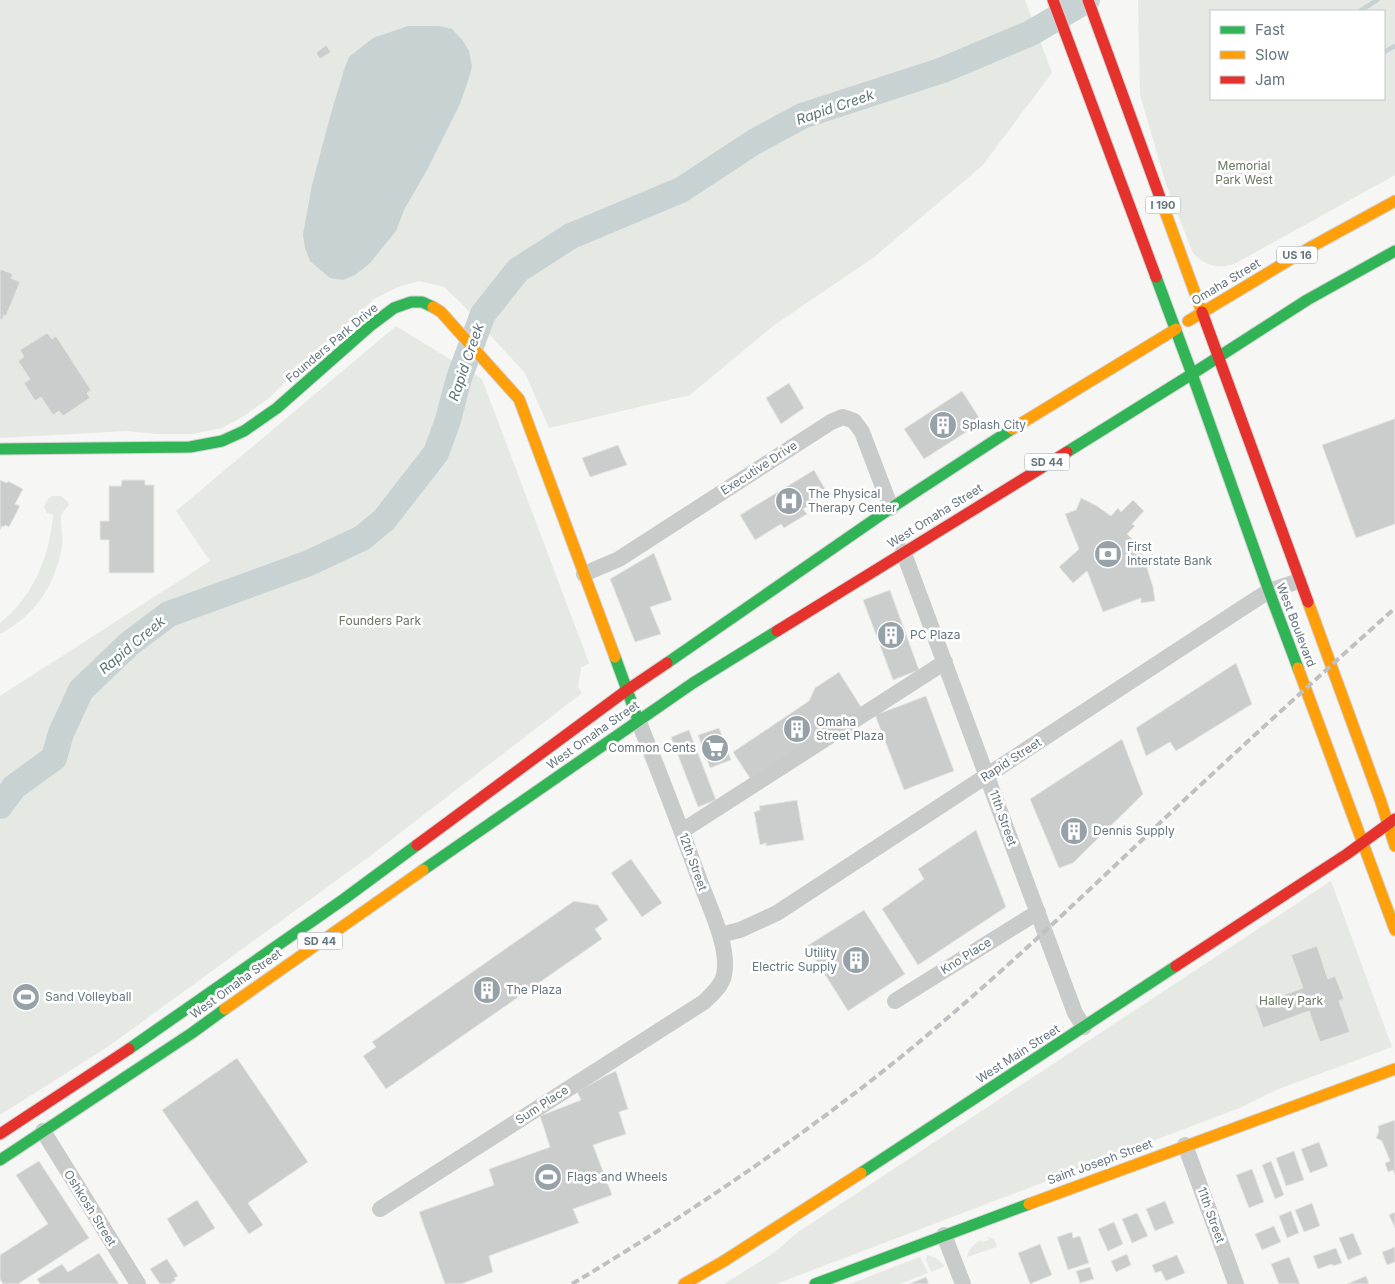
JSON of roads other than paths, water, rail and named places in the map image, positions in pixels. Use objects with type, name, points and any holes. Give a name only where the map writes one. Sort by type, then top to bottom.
[{"type":"main road","name":"I 190","points":[[1053,0],[1176,329]]},
{"type":"main road","name":"I 190","points":[[1088,0],[1202,312]]},
{"type":"main road","name":"Omaha Street","points":[[1176,329],[1311,247],[1395,201]]},
{"type":"main road","points":[[1218,357],[1306,300],[1395,251]]},
{"type":"main road","name":"Founders Park Drive","points":[[0,448],[190,448],[218,442],[241,432],[259,420],[290,396],[364,331],[398,305],[413,301],[427,302],[442,312],[519,399],[638,720]]},
{"type":"main road","name":"West Boulevard","points":[[1202,312],[1299,581],[1365,759],[1391,822],[1395,846]]},
{"type":"main road","name":"West Boulevard","points":[[1176,329],[1269,591],[1364,842],[1395,930]]},
{"type":"main road","name":"West Omaha Street","points":[[0,1134],[153,1033],[328,910],[627,690],[891,508],[1008,431],[1176,329]]},
{"type":"main road","name":"West Omaha Street","points":[[0,1160],[192,1033],[288,964],[701,678],[1218,357]]},
{"type":"main road","points":[[1365,759],[1386,778]]},
{"type":"main road","name":"West Main Street","points":[[684,1284],[799,1214],[1364,842],[1391,822]]},
{"type":"main road","name":"Saint Joseph Street","points":[[816,1284],[1395,1069]]},
{"type":"main road","points":[[784,1236],[799,1214]]},
{"type":"street","name":"Executive Drive","points":[[584,574],[619,559],[824,426],[843,417],[854,421],[862,432],[891,508]]},
{"type":"street","name":"11th Street","points":[[903,551],[1076,1013],[1084,1027]]},
{"type":"street","name":"Rapid Street","points":[[720,934],[740,930],[777,914],[1269,591],[1299,581]]},
{"type":"street","points":[[682,831],[945,662]]},
{"type":"street","name":"12th Street","points":[[638,720],[720,934],[725,962],[724,976],[717,990],[704,1002]]},
{"type":"street","name":"Kno Place","points":[[895,1001],[1038,912]]},
{"type":"street","name":"Sum Place","points":[[380,1209],[704,1002]]},
{"type":"street","name":"Oshkosh Street","points":[[43,1131],[138,1284]]},
{"type":"street","name":"11th Street","points":[[1185,1146],[1236,1284]]},
{"type":"street","points":[[944,1235],[962,1284]]},
{"type":"waterway","name":"Rapid Creek","points":[[0,806],[14,787],[54,758],[61,733],[81,690],[129,644],[169,614],[309,563],[362,538],[384,520],[436,453],[448,420],[459,378],[483,314],[518,270],[571,236],[681,190],[754,142],[802,116],[943,70],[1031,33],[1087,0]]},
{"type":"waterway","points":[[1362,10],[1377,0]]},
{"type":"waterway","points":[[1385,51],[1395,46]]},
{"type":"railway","points":[[572,1284],[744,1174],[826,1115],[907,1052],[1038,937],[1222,765],[1395,608]]},
{"type":"place","name":"Splash City","points":[[943,425]]},
{"type":"place","name":"The Physical Therapy Center","points":[[789,501]]},
{"type":"place","name":"First Interstate Bank","points":[[1108,554]]},
{"type":"place","name":"PC Plaza","points":[[891,635]]},
{"type":"place","name":"Omaha Street Plaza","points":[[797,729]]},
{"type":"place","name":"Common Cents","points":[[715,748]]},
{"type":"place","name":"Dennis Supply","points":[[1074,831]]},
{"type":"place","name":"Utility Electric Supply","points":[[856,960]]},
{"type":"place","name":"The Plaza","points":[[487,990]]},
{"type":"place","name":"Sand Volleyball","points":[[26,997]]},
{"type":"place","name":"Flags and Wheels","points":[[548,1177]]},
{"type":"park label","name":"Memorial Park West","points":[[1244,173]]},
{"type":"park label","name":"Founders Park","points":[[380,621]]},
{"type":"park label","name":"Halley Park","points":[[1291,1001]]}]
